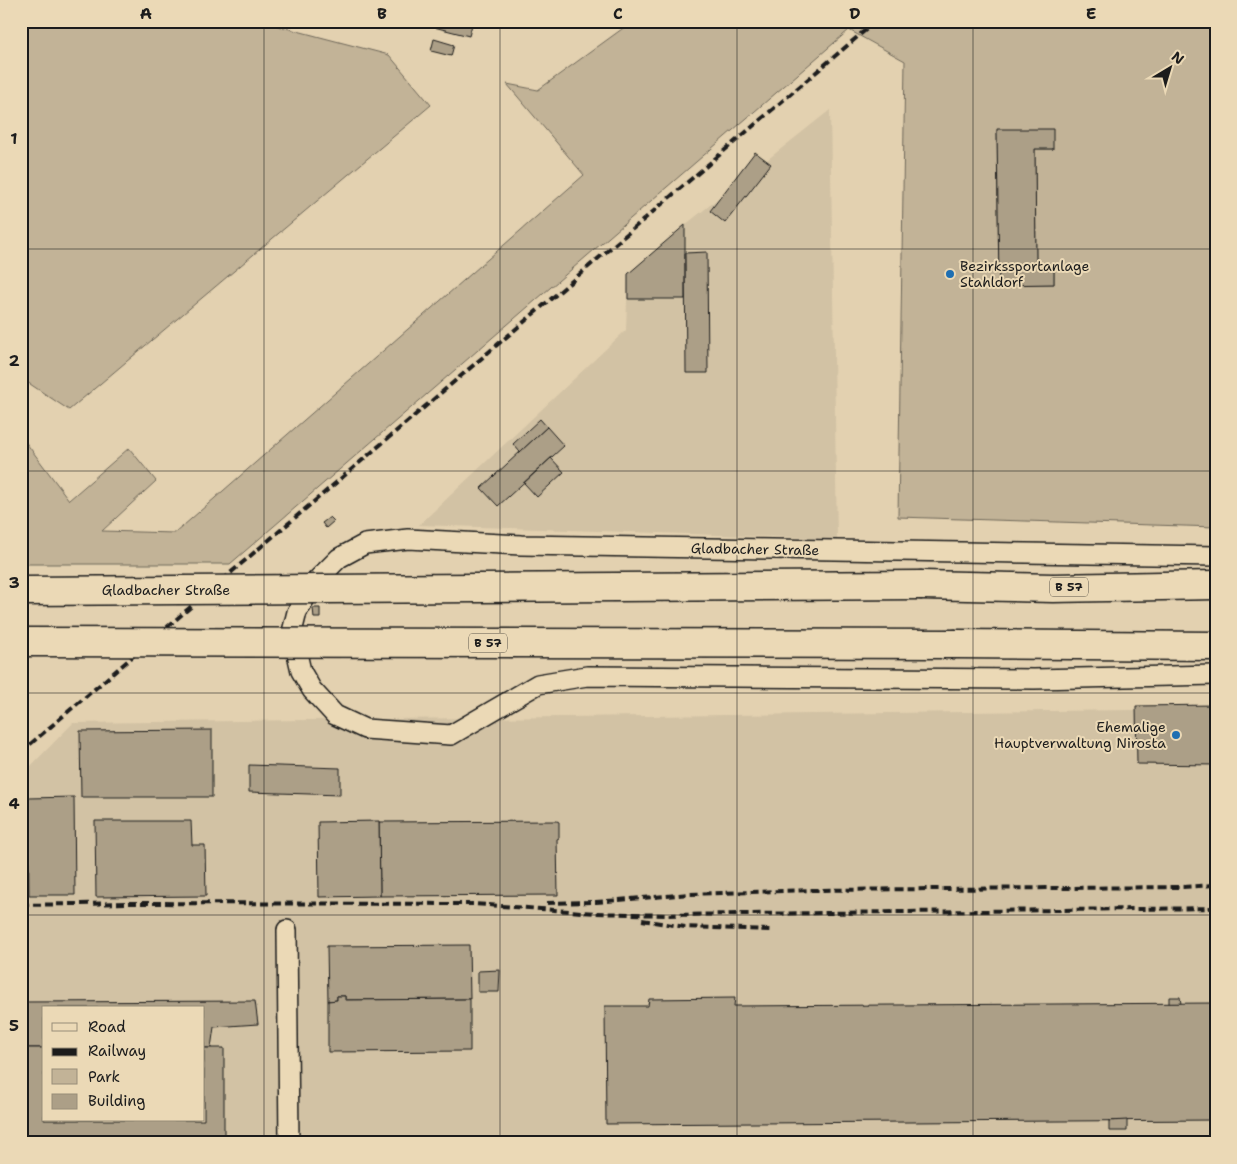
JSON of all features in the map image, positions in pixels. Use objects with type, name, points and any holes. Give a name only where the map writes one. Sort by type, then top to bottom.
[{"type":"main road","name":"Gladbacher Straße","points":[[21,591],[922,585],[1053,588],[1216,585]]},
{"type":"main road","name":"B 57","points":[[21,642],[1216,646]]},
{"type":"street","name":"Gladbacher Straße","points":[[1216,556],[521,545],[408,539],[365,544],[339,558],[314,582],[297,612],[292,632],[301,671],[312,690],[335,715],[366,729],[451,735],[538,684],[588,676],[1034,679],[1216,675]]},
{"type":"street","points":[[287,930],[288,1143]]},
{"type":"shaded area","points":[[830,110],[837,539],[419,525],[626,330],[628,274],[685,225]]},
{"type":"shaded area","points":[[1216,709],[1216,1143],[21,1143],[21,776],[73,723]]},
{"type":"green space","points":[[21,21],[259,21],[389,55],[431,105],[69,410],[21,378]]},
{"type":"green space","points":[[633,21],[1216,21],[1216,527],[898,517],[905,61],[849,30],[230,564],[21,564],[21,436],[69,500],[129,448],[156,481],[102,531],[175,533],[584,175],[507,84],[538,90]],"holes":[[[997,130],[1053,149],[1035,149],[1036,264],[1054,264],[1054,284],[999,284]]]},
{"type":"building","points":[[431,21],[473,21],[469,36],[430,26]]},
{"type":"building","points":[[434,39],[454,45],[451,56],[431,51]]},
{"type":"building","points":[[997,129],[1053,129],[1053,149],[1035,149],[1036,264],[1054,264],[1054,284],[999,285]]},
{"type":"building","points":[[755,152],[771,164],[725,223],[710,211]]},
{"type":"building","points":[[685,225],[685,299],[628,299],[628,274]]},
{"type":"building","points":[[707,252],[708,373],[686,373],[685,253]]},
{"type":"building","points":[[540,419],[547,427],[520,452],[513,444]]},
{"type":"building","points":[[547,427],[564,446],[498,506],[481,488]]},
{"type":"building","points":[[551,458],[564,472],[537,497],[524,483]]},
{"type":"building","points":[[330,517],[334,521],[326,528],[322,523]]},
{"type":"building","points":[[313,608],[320,608],[320,618],[314,618]]},
{"type":"building","name":"Ehemalige Hauptverwaltung Nirosta","points":[[1216,705],[1216,765],[1137,764],[1136,706]]},
{"type":"building","points":[[212,730],[212,797],[81,797],[80,731]]},
{"type":"building","points":[[249,765],[340,768],[340,795],[249,792]]},
{"type":"building","points":[[74,797],[75,895],[29,895],[28,798]]},
{"type":"building","points":[[95,821],[191,821],[192,845],[205,845],[206,896],[96,897]]},
{"type":"building","points":[[379,821],[380,896],[319,897],[318,822]]},
{"type":"building","points":[[379,822],[559,822],[559,838],[557,839],[558,895],[380,896]]},
{"type":"building","points":[[469,945],[470,999],[345,1000],[345,996],[337,996],[337,1000],[328,1001],[327,946]]},
{"type":"building","points":[[500,970],[499,992],[478,992],[478,971]]},
{"type":"building","points":[[337,996],[345,996],[345,1000],[470,999],[470,1051],[328,1052],[328,1001],[337,1000]]},
{"type":"building","points":[[1169,997],[1180,997],[1181,1004],[1169,1004]]},
{"type":"building","points":[[735,998],[734,1006],[1216,1003],[1216,1120],[606,1124],[605,1006],[648,1006],[649,999]]},
{"type":"building","points":[[255,1001],[258,1024],[214,1027],[211,1048],[205,1048],[205,1006],[42,1006],[42,1048],[21,1048],[21,1002]]},
{"type":"building","points":[[21,1048],[42,1048],[42,1122],[205,1122],[205,1048],[224,1048],[224,1143],[21,1143]]},
{"type":"building","points":[[1127,1120],[1127,1131],[1109,1131],[1109,1121]]},
{"type":"railway","points":[[21,752],[876,21]]},
{"type":"railway","points":[[547,903],[596,902],[689,894],[813,890],[1183,887],[1216,885]]},
{"type":"railway","points":[[21,905],[129,903],[474,904],[595,913],[666,915],[1216,908]]},
{"type":"railway","points":[[642,920],[685,927],[772,930]]},
{"type":"place","name":"Bezirkssportanlage Stahldorf","points":[[950,274]]},
{"type":"place","name":"Ehemalige Hauptverwaltung Nirosta","points":[[1176,735]]}]
